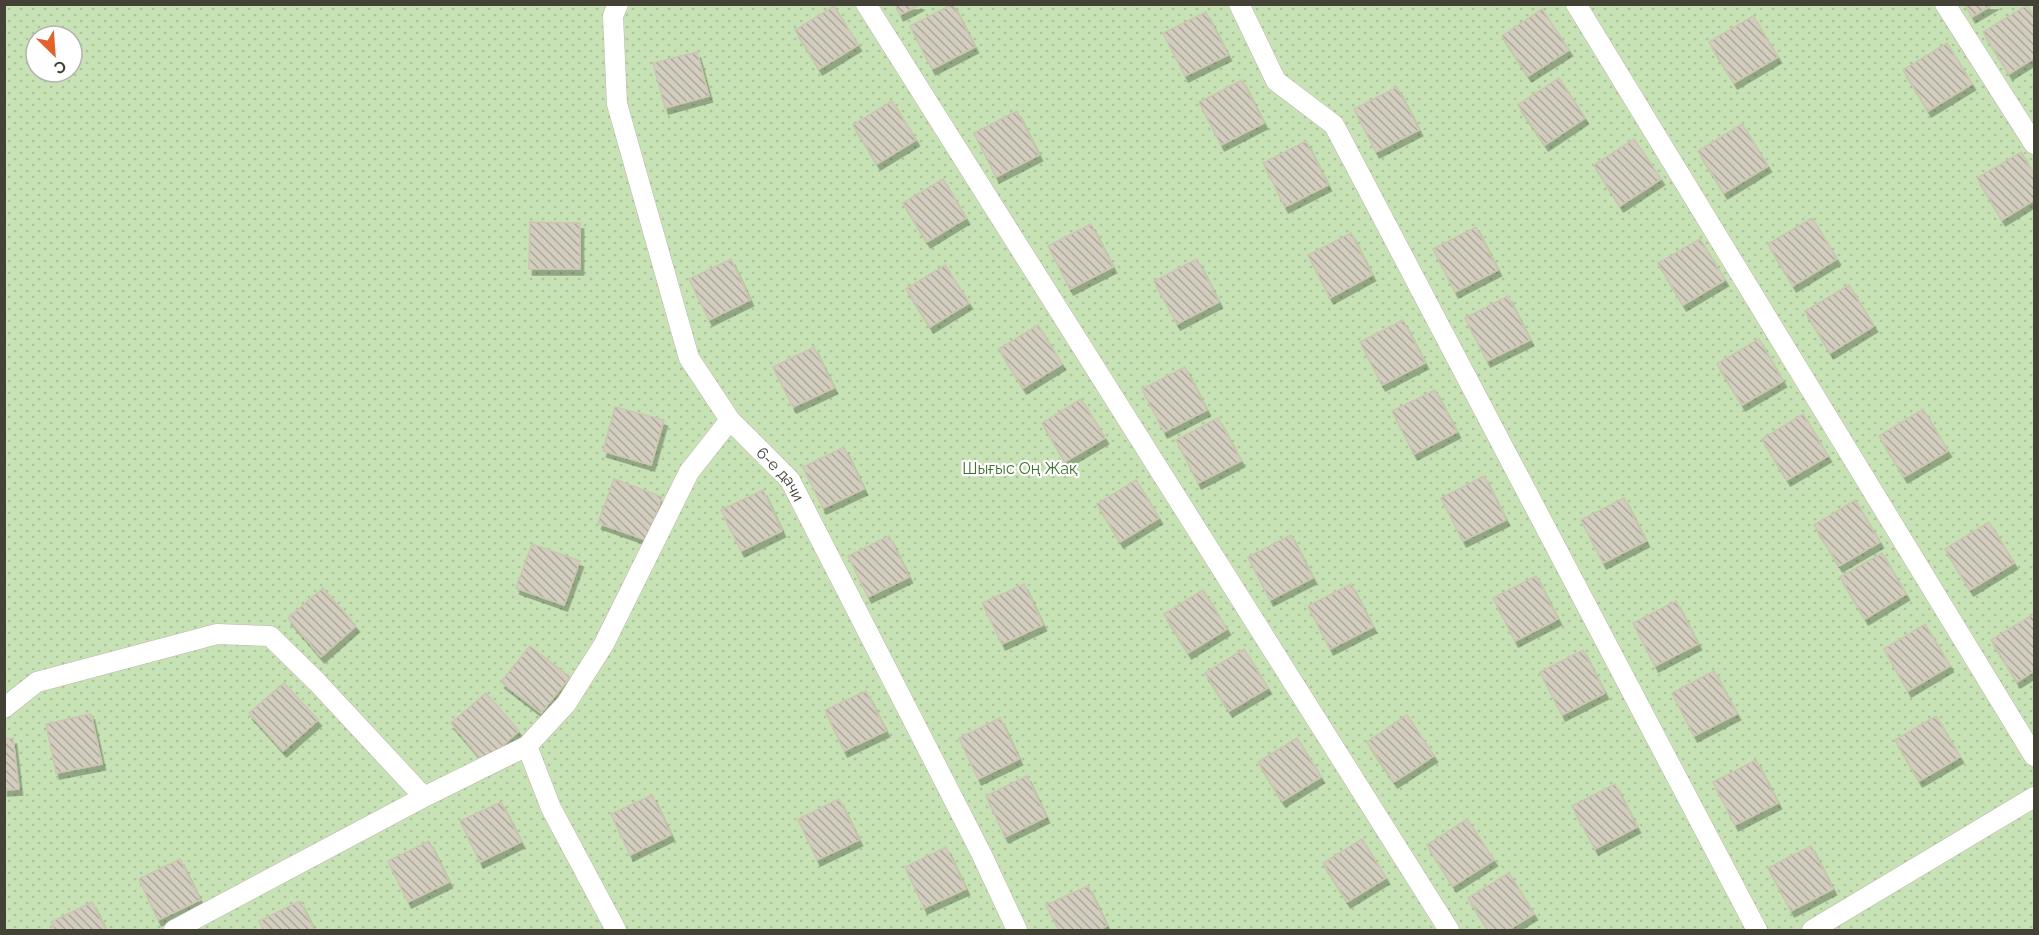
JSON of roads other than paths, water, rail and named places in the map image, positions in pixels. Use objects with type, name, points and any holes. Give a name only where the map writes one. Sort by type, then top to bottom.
[{"type":"lane","name":"6-е дачи","points":[[618,4],[613,16],[617,104],[689,358],[730,420],[790,480],[981,853],[1017,930]]},
{"type":"lane","points":[[866,4],[1449,930]]},
{"type":"lane","points":[[1239,4],[1276,81],[1334,125],[1757,930]]},
{"type":"lane","points":[[1576,4],[2034,756]]},
{"type":"lane","points":[[1945,4],[2034,144]]},
{"type":"lane","points":[[174,930],[424,797],[527,746],[566,704],[604,644],[689,471],[730,420]]},
{"type":"lane","points":[[4,708],[37,682],[217,634],[270,636],[424,797]]},
{"type":"lane","points":[[527,746],[551,808],[616,930]]},
{"type":"lane","points":[[1812,930],[2034,797]]},
{"type":"park label","name":"Шығыс Оң Жақ","points":[[1020,468]]}]
